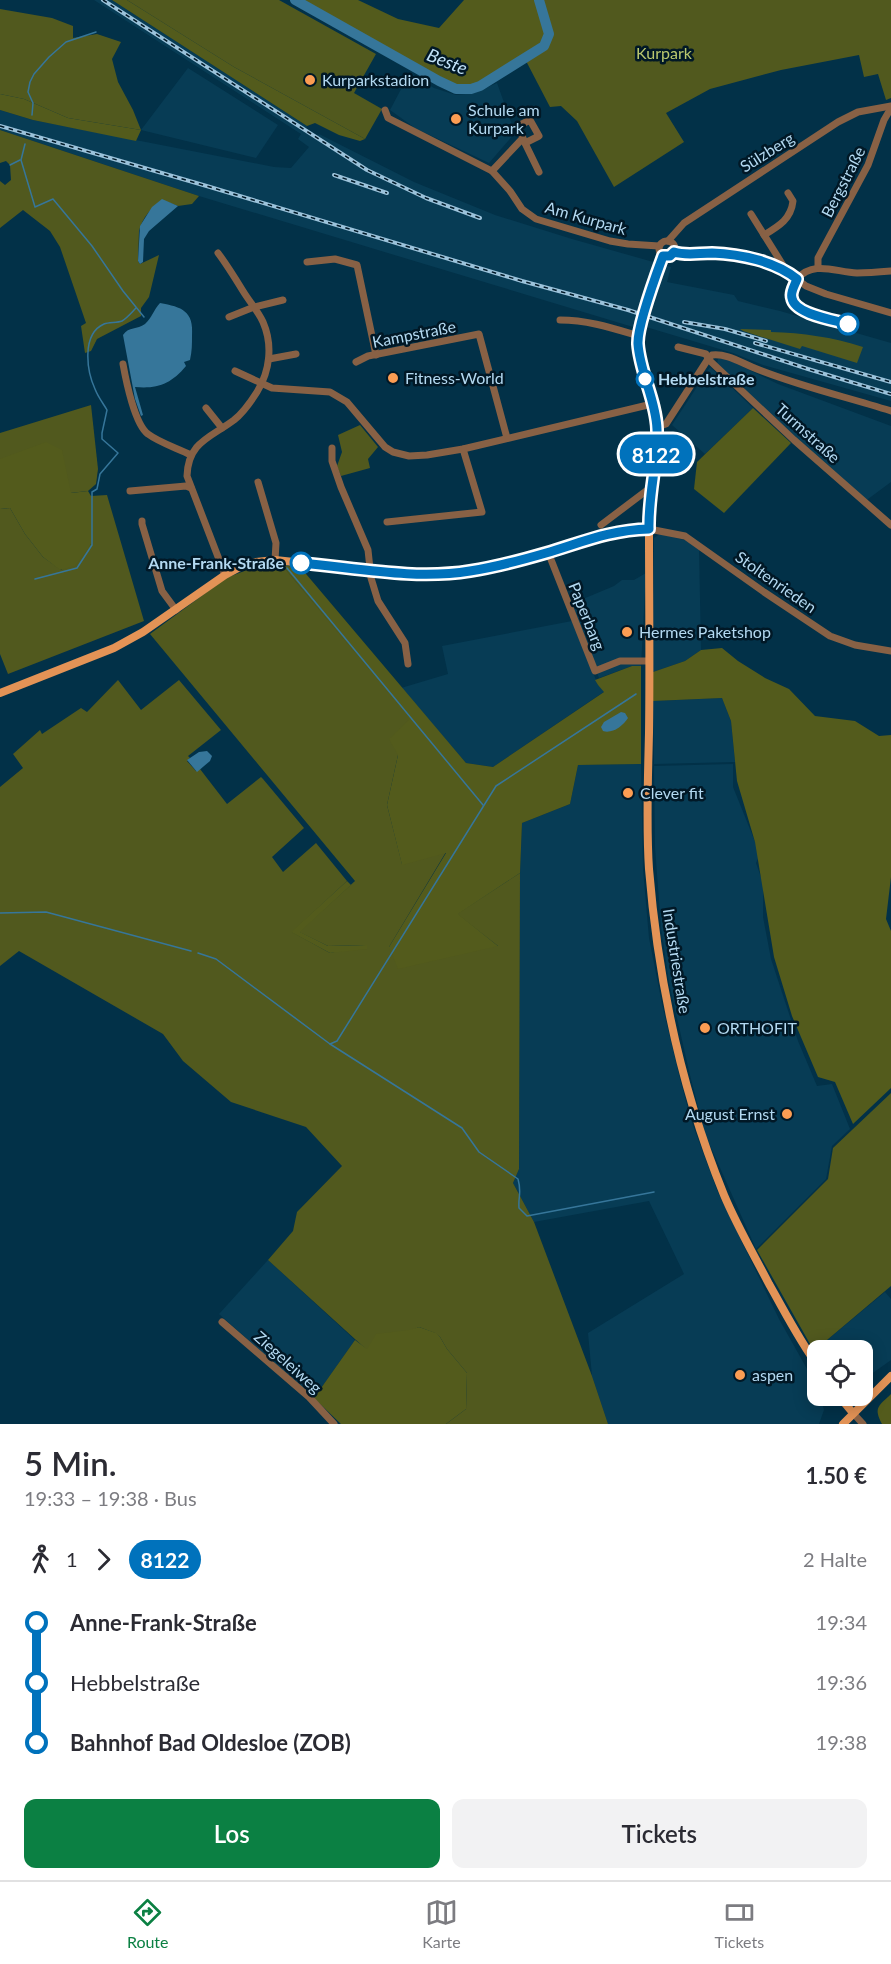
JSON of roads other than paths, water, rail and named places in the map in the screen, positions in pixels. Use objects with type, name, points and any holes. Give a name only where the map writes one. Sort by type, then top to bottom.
[{"type":"main road","points":[[0,693],[114,648],[143,632],[225,575],[256,562],[275,560],[408,574],[448,574],[501,565],[605,533],[629,529],[649,529]]},
{"type":"main road","name":"Industriestraße","points":[[649,529],[647,784],[649,868],[657,938],[679,1053],[701,1134],[725,1197],[744,1237],[807,1349]]},
{"type":"main road","points":[[843,1424],[891,1376]]},
{"type":"main road","points":[[847,1406],[853,1413]]},
{"type":"street","name":"Sülzberg","points":[[659,246],[668,241],[684,223],[838,122],[858,112],[891,107]]},
{"type":"street","name":"Bergstraße","points":[[819,267],[818,258],[863,175],[891,107]]},
{"type":"street","name":"Am Kurpark","points":[[385,110],[388,118],[492,171],[510,190],[522,209],[536,219],[610,241],[659,246]]},
{"type":"street","points":[[492,171],[524,141],[539,172]]},
{"type":"street","points":[[764,235],[786,220],[792,210],[794,201],[788,194]]},
{"type":"street","points":[[751,214],[786,270],[806,286],[891,313]]},
{"type":"street","points":[[663,256],[670,256],[674,252],[674,245],[668,241]]},
{"type":"street","points":[[659,246],[663,256]]},
{"type":"street","points":[[674,252],[681,254],[714,253],[740,257],[786,270]]},
{"type":"street","points":[[218,253],[263,321],[268,339],[269,359],[262,383],[246,409],[203,440],[191,455],[187,476],[225,575]]},
{"type":"street","points":[[649,529],[650,488],[656,459],[657,427],[638,343],[642,322],[663,256]]},
{"type":"street","points":[[307,262],[335,259],[357,265],[375,355]]},
{"type":"street","points":[[797,279],[803,273],[819,267],[855,273],[891,272]]},
{"type":"street","points":[[229,317],[254,307],[283,300]]},
{"type":"street","points":[[560,320],[602,324],[639,336]]},
{"type":"street","name":"Kampstraße","points":[[356,363],[362,358],[479,334],[507,438]]},
{"type":"street","name":"Turmstraße","points":[[678,347],[706,354],[708,359],[794,440],[891,525]]},
{"type":"street","points":[[269,359],[296,354]]},
{"type":"street","points":[[657,427],[666,423],[708,359],[717,354],[784,381],[891,411]]},
{"type":"street","points":[[123,364],[129,393],[142,429],[149,435],[191,455]]},
{"type":"street","points":[[235,371],[272,388],[330,392],[347,402],[385,447],[409,456],[463,448],[652,404]]},
{"type":"street","points":[[206,408],[222,428]]},
{"type":"street","points":[[332,448],[332,461],[347,504],[368,550],[371,578],[378,601],[405,643],[408,664]]},
{"type":"street","points":[[387,522],[482,512],[463,448]]},
{"type":"street","points":[[258,482],[276,543],[275,560]]},
{"type":"street","points":[[130,491],[186,486],[191,488]]},
{"type":"street","points":[[601,525],[650,488]]},
{"type":"street","points":[[142,521],[162,591],[176,610]]},
{"type":"street","name":"Stoltenrieden","points":[[649,529],[686,536],[830,636],[855,645],[891,651]]},
{"type":"street","name":"Paperbarg","points":[[548,552],[595,671],[620,661],[649,661]]},
{"type":"street","name":"Ziegeleiweg","points":[[222,1322],[309,1397],[334,1424]]},
{"type":"street","points":[[853,1413],[864,1424]]},
{"type":"waterway","name":"Beste","points":[[295,0],[456,89],[471,89],[480,86],[544,46],[549,34],[539,0]]},
{"type":"waterway","points":[[32,115],[33,103],[28,92],[34,74],[66,42],[96,32]]},
{"type":"waterway","points":[[25,144],[21,160],[35,207],[53,199],[92,246],[144,317]]},
{"type":"waterway","points":[[10,165],[20,160]]},
{"type":"waterway","points":[[35,579],[77,568],[92,545],[92,492],[97,489],[100,474],[118,453],[102,439],[107,410],[92,382],[88,364],[89,344],[97,329],[104,324],[122,321],[136,308]]},
{"type":"waterway","points":[[287,568],[483,805]]},
{"type":"waterway","points":[[198,953],[216,959],[330,1044],[337,1041],[496,786],[636,694]]},
{"type":"waterway","points":[[0,913],[46,912],[191,951]]},
{"type":"waterway","points":[[330,1044],[462,1128],[479,1152],[518,1179],[519,1208],[527,1216],[654,1192]]},
{"type":"railway","points":[[103,0],[367,170],[426,198],[480,218]]},
{"type":"railway","points":[[0,126],[522,281],[628,310],[891,394]]},
{"type":"railway","points":[[334,175],[387,193]]},
{"type":"railway","points":[[684,322],[725,329],[766,341]]},
{"type":"railway","points":[[755,343],[891,382]]},
{"type":"place","name":"Kurparkstadion","points":[[310,80]]},
{"type":"place","name":"Schule am Kurpark","points":[[456,119]]},
{"type":"place","name":"Fitness-World","points":[[393,378]]},
{"type":"place","name":"Hebbelstraße","points":[[645,379]]},
{"type":"place","name":"Anne-Frank-Straße","points":[[301,563]]},
{"type":"place","name":"Hermes Paketshop","points":[[627,632]]},
{"type":"place","name":"Clever fit","points":[[628,793]]},
{"type":"place","name":"ORTHOFIT","points":[[705,1028]]},
{"type":"place","name":"August Ernst","points":[[787,1114]]},
{"type":"place","name":"aspen","points":[[740,1375]]},
{"type":"park label","name":"Kurpark","points":[[664,53]]}]
